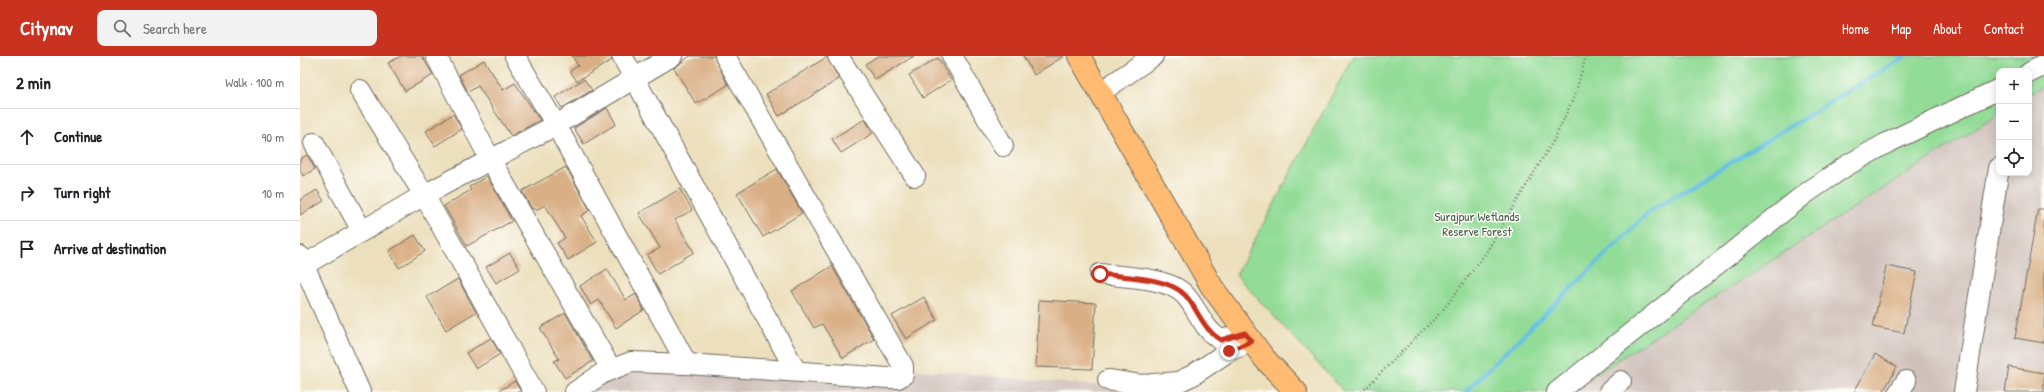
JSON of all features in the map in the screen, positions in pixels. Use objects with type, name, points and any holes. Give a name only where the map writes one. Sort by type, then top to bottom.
[{"type":"main road","points":[[1079,56],[1212,287],[1264,358],[1296,392]]},
{"type":"street","points":[[436,56],[490,159],[611,369]]},
{"type":"street","points":[[515,56],[556,125],[687,364]]},
{"type":"street","points":[[622,56],[796,371]]},
{"type":"street","points":[[360,392],[302,261],[362,231],[424,195],[556,125],[635,80],[672,56]]},
{"type":"street","points":[[575,392],[611,369],[631,362],[687,364],[888,378],[898,378],[903,375],[903,366],[725,56]]},
{"type":"street","points":[[838,56],[915,176]]},
{"type":"street","points":[[952,56],[1003,146]]},
{"type":"street","points":[[1101,92],[1153,56]]},
{"type":"street","points":[[2032,71],[2044,65]]},
{"type":"street","points":[[360,90],[424,195],[534,392]]},
{"type":"street","points":[[1557,392],[1805,194],[1846,166],[1885,144],[1996,90]]},
{"type":"street","points":[[314,143],[362,231]]},
{"type":"street","points":[[1964,392],[1998,176]]},
{"type":"street","points":[[1100,274],[1162,282],[1174,286],[1185,295],[1213,335],[1221,340],[1248,337]]},
{"type":"street","points":[[1108,380],[1141,385],[1178,382],[1193,375],[1248,337]]},
{"type":"path","points":[[1362,392],[1443,310],[1485,254],[1555,138],[1575,95],[1586,56]]},
{"type":"shaded area","points":[[2044,56],[2044,392],[1504,392],[1996,78],[1996,176],[2032,176],[2032,68]]},
{"type":"shaded area","points":[[639,354],[896,368],[1172,392],[583,392]]},
{"type":"green space","name":"Surajpur Wetlands Reserve Forest","points":[[1353,56],[2044,56],[2044,85],[2032,93],[2032,68],[1996,68],[1996,116],[1568,392],[1344,392],[1236,275]]},
{"type":"building","points":[[401,56],[422,56],[433,75],[405,91],[388,63]]},
{"type":"building","points":[[572,56],[611,56],[612,60],[577,81],[570,71],[578,66]]},
{"type":"building","points":[[690,56],[714,56],[728,85],[696,104],[674,68]]},
{"type":"building","points":[[878,56],[914,56],[875,80],[865,64]]},
{"type":"building","points":[[1023,56],[1064,56],[1034,75]]},
{"type":"building","points":[[827,57],[839,79],[779,116],[766,94]]},
{"type":"building","points":[[938,58],[951,80],[923,98],[909,75]]},
{"type":"building","points":[[484,60],[503,90],[515,83],[540,120],[511,136],[478,86],[468,92],[459,75]]},
{"type":"building","points":[[584,79],[592,90],[562,108],[555,97]]},
{"type":"building","points":[[607,108],[616,124],[584,144],[574,128]]},
{"type":"building","points":[[453,114],[462,129],[435,146],[426,131]]},
{"type":"building","points":[[865,119],[873,133],[841,153],[832,139]]},
{"type":"building","points":[[307,155],[315,169],[303,176],[300,170],[300,159]]},
{"type":"building","points":[[566,167],[590,210],[581,216],[597,242],[568,260],[557,243],[565,238],[545,205],[536,210],[534,208],[532,209],[522,191]]},
{"type":"building","points":[[777,169],[802,213],[763,237],[737,193]]},
{"type":"building","points":[[487,176],[512,221],[467,246],[444,206],[471,190],[469,187]]},
{"type":"building","points":[[680,189],[692,210],[675,220],[694,252],[658,274],[647,255],[660,248],[639,213]]},
{"type":"building","points":[[317,190],[324,201],[300,215],[300,200]]},
{"type":"building","points":[[2038,209],[2044,209],[2044,343],[2015,338]]},
{"type":"building","points":[[415,235],[425,251],[399,268],[389,251]]},
{"type":"building","points":[[510,253],[520,269],[496,283],[486,267]]},
{"type":"building","points":[[832,266],[874,339],[843,358],[822,324],[814,328],[792,291]]},
{"type":"building","points":[[1886,266],[1917,272],[1904,333],[1873,327]]},
{"type":"building","points":[[607,269],[626,300],[636,294],[644,310],[616,328],[599,300],[591,305],[580,286]]},
{"type":"building","points":[[458,279],[476,312],[446,330],[427,297]]},
{"type":"building","points":[[924,297],[937,320],[906,339],[892,316]]},
{"type":"building","points":[[1039,300],[1096,303],[1092,369],[1036,367]]},
{"type":"building","points":[[565,313],[593,361],[565,378],[554,361],[559,359],[540,328]]},
{"type":"building","points":[[491,338],[500,354],[476,369],[466,353]]},
{"type":"building","points":[[1875,354],[1897,367],[1883,392],[1854,392]]},
{"type":"building","points":[[2009,367],[2044,373],[2044,392],[2005,392]]},
{"type":"building","points":[[515,381],[521,392],[497,392]]},
{"type":"waterway","points":[[1465,392],[1649,212],[1906,56]]},
{"type":"route","points":[[1100,274],[1162,282],[1174,286],[1185,295],[1213,335],[1221,340],[1233,338],[1245,333],[1251,341],[1229,351]]}]
